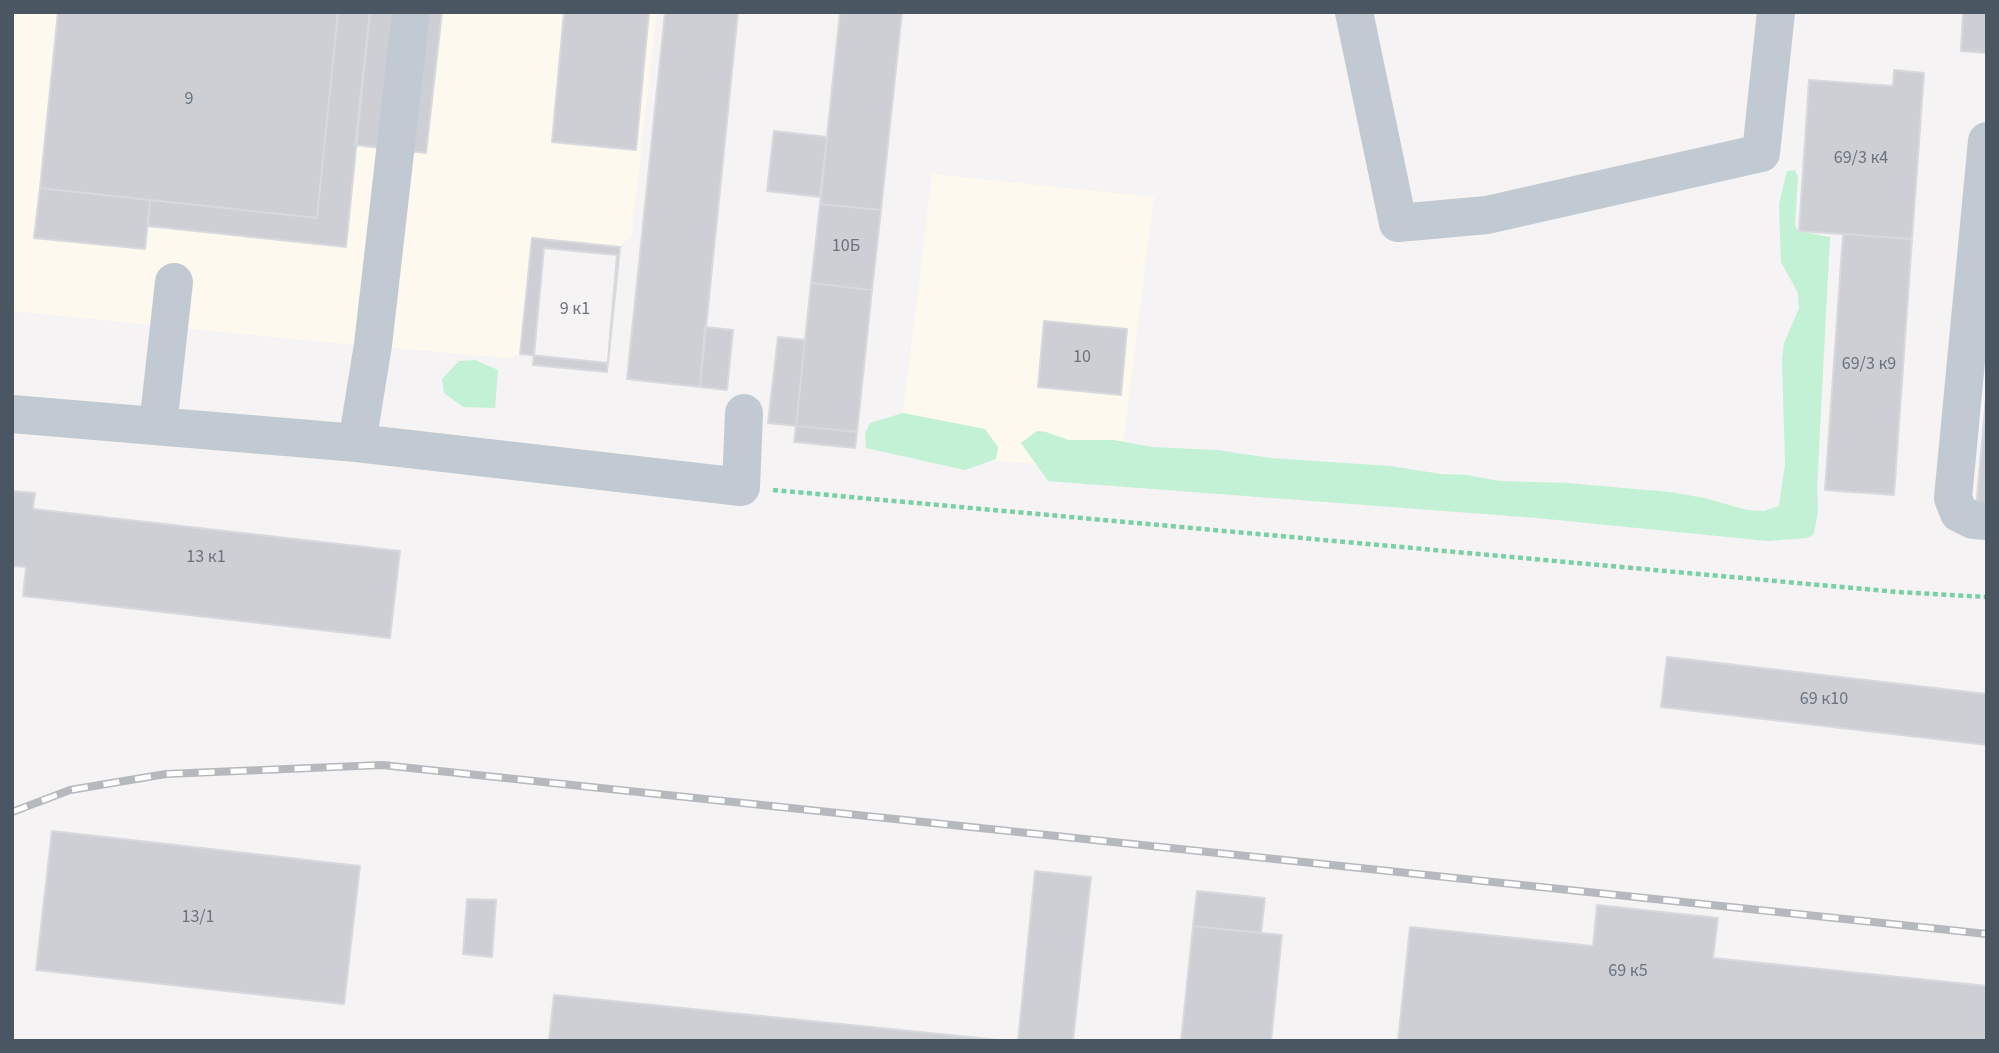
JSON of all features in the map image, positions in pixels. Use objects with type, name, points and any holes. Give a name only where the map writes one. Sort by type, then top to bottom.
[{"type":"lane","points":[[357,443],[373,345],[411,12]]},
{"type":"lane","points":[[1354,12],[1398,223],[1487,215],[1761,153],[1776,12]]},
{"type":"lane","points":[[1987,141],[1953,498],[1959,513],[1973,520],[1987,521]]},
{"type":"lane","points":[[158,426],[174,282]]},
{"type":"lane","points":[[12,414],[357,443],[741,487],[744,413]]},
{"type":"path","points":[[741,487],[1855,589],[1987,597]]},
{"type":"shaded area","points":[[12,12],[657,12],[632,234],[620,247],[532,238],[520,354],[506,358],[12,311]]},
{"type":"shaded area","points":[[932,174],[1154,197],[1120,472],[898,452]]},
{"type":"green space","points":[[1795,170],[1798,177],[1795,225],[1798,231],[1830,237],[1818,511],[1814,534],[1807,538],[1768,541],[1537,518],[1048,481],[1021,443],[1037,431],[1069,440],[1114,440],[1152,447],[1217,450],[1270,458],[1390,466],[1499,481],[1567,483],[1670,492],[1747,510],[1764,511],[1779,506],[1785,464],[1782,360],[1784,343],[1799,308],[1798,293],[1781,262],[1779,204],[1787,171]]},
{"type":"green space","points":[[475,360],[498,370],[495,408],[463,407],[444,393],[442,379],[459,361]]},
{"type":"green space","points":[[903,413],[985,429],[998,447],[996,459],[965,470],[866,448],[865,433],[870,423]]},
{"type":"building","points":[[58,12],[338,12],[317,218],[40,188]]},
{"type":"building","points":[[338,12],[370,12],[346,247],[148,226],[150,200],[317,218]]},
{"type":"building","points":[[370,12],[442,12],[426,153],[355,145]]},
{"type":"building","points":[[564,12],[649,12],[636,150],[552,142]]},
{"type":"building","points":[[665,12],[738,12],[700,387],[627,379]]},
{"type":"building","points":[[840,12],[902,12],[881,210],[820,204]]},
{"type":"building","points":[[1963,12],[1987,12],[1987,53],[1961,51]]},
{"type":"building","points":[[1894,70],[1924,73],[1912,239],[1799,231],[1809,80],[1893,86]]},
{"type":"building","points":[[774,131],[827,137],[820,197],[767,191]]},
{"type":"building","points":[[40,188],[150,200],[145,249],[34,238]]},
{"type":"building","points":[[820,204],[881,210],[872,290],[811,283]]},
{"type":"building","points":[[1843,234],[1912,239],[1894,495],[1825,490]]},
{"type":"building","points":[[532,238],[620,247],[608,363],[520,354]]},
{"type":"building","points":[[544,248],[617,255],[607,372],[533,365]]},
{"type":"building","points":[[811,283],[872,290],[857,432],[796,426]]},
{"type":"building","points":[[1044,321],[1127,329],[1121,395],[1038,387]]},
{"type":"building","points":[[705,327],[733,330],[727,390],[700,387]]},
{"type":"building","points":[[778,337],[805,340],[796,426],[768,423]]},
{"type":"building","points":[[1987,387],[1987,509],[1976,508]]},
{"type":"building","points":[[796,426],[857,432],[855,448],[794,442]]},
{"type":"building","points":[[12,491],[35,493],[33,509],[400,551],[390,638],[23,596],[26,567],[12,566]]},
{"type":"building","points":[[1667,657],[1987,694],[1987,745],[1661,707]]},
{"type":"building","points":[[52,831],[360,866],[344,1004],[36,970]]},
{"type":"building","points":[[1035,871],[1091,877],[1073,1041],[1018,1041]]},
{"type":"building","points":[[1197,891],[1265,898],[1261,933],[1193,926]]},
{"type":"building","points":[[467,899],[496,900],[492,957],[463,954]]},
{"type":"building","points":[[1597,905],[1718,918],[1713,958],[1987,986],[1987,1041],[1398,1041],[1410,927],[1593,946]]},
{"type":"building","points":[[1193,926],[1282,935],[1271,1041],[1181,1041]]},
{"type":"building","points":[[554,995],[1009,1041],[549,1041]]},
{"type":"railway","points":[[12,812],[70,790],[166,774],[382,765],[1987,934]]}]
